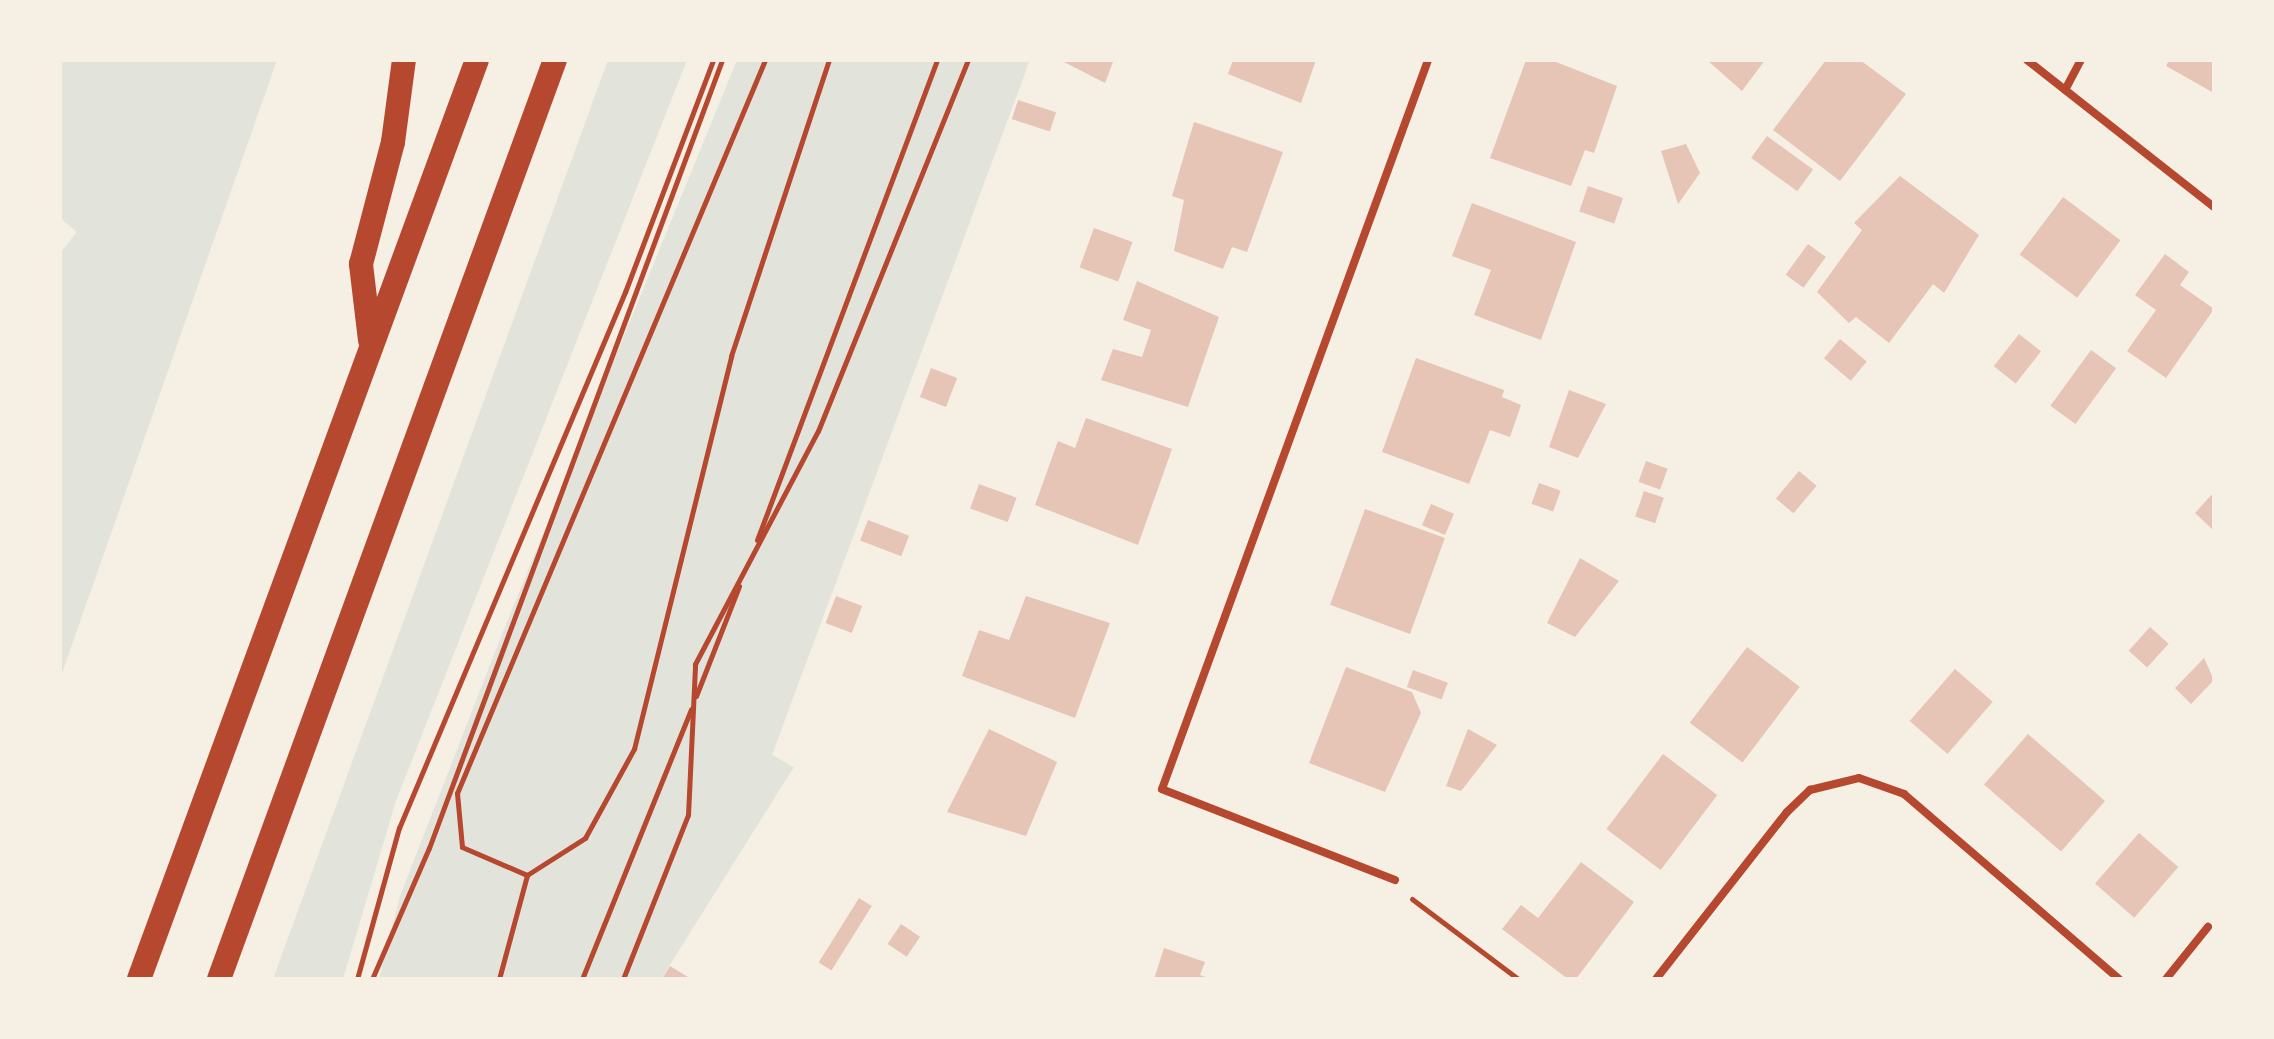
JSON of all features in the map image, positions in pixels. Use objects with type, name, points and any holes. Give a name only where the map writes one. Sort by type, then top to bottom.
[{"type":"highway","points":[[371,346],[361,264],[390,157],[404,60]]},
{"type":"highway","points":[[139,979],[477,60]]},
{"type":"highway","points":[[219,979],[555,60]]},
{"type":"street","points":[[1395,880],[1162,789],[1428,60]]},
{"type":"street","points":[[2027,60],[2214,207]]},
{"type":"street","points":[[2065,90],[2081,60]]},
{"type":"street","points":[[1656,979],[1787,812],[1810,790],[1847,778],[1904,794],[2119,979]]},
{"type":"street","points":[[2166,979],[2208,927]]},
{"type":"path","points":[[357,979],[399,828],[625,292],[713,60]]},
{"type":"path","points":[[372,979],[429,848],[722,60]]},
{"type":"path","points":[[527,875],[462,847],[457,793],[765,60]]},
{"type":"path","points":[[499,979],[527,875],[585,838],[634,749],[731,356],[829,60]]},
{"type":"path","points":[[582,979],[750,560],[937,60]]},
{"type":"path","points":[[623,979],[688,815],[695,664],[818,431],[968,60]]},
{"type":"path","points":[[1395,880],[1518,979]]},
{"type":"shaded area","points":[[60,60],[277,60],[60,679],[60,253],[77,232],[60,218]]},
{"type":"shaded area","points":[[608,60],[687,60],[396,801],[343,979],[273,979]]},
{"type":"shaded area","points":[[737,60],[1030,60],[772,755],[794,767],[661,979],[379,979],[400,896],[502,634]]},
{"type":"building","points":[[1060,60],[1109,60],[1113,62],[1105,83]]},
{"type":"building","points":[[1233,60],[1316,60],[1301,103],[1228,74]]},
{"type":"building","points":[[1526,60],[1551,60],[1617,86],[1594,153],[1585,150],[1571,186],[1490,158]]},
{"type":"building","points":[[1707,60],[1765,60],[1742,91]]},
{"type":"building","points":[[1826,60],[1860,60],[1906,94],[1840,181],[1773,130]]},
{"type":"building","points":[[2169,60],[2214,60],[2214,93],[2166,66]]},
{"type":"building","points":[[1018,100],[1056,112],[1050,131],[1012,119]]},
{"type":"building","points":[[1194,122],[1283,152],[1247,252],[1232,247],[1223,269],[1174,251],[1184,200],[1172,196]]},
{"type":"building","points":[[1767,136],[1813,170],[1797,191],[1751,158]]},
{"type":"building","points":[[1686,144],[1700,173],[1678,204],[1661,151]]},
{"type":"building","points":[[1900,176],[1979,235],[1944,293],[1933,284],[1889,343],[1856,317],[1849,323],[1817,292],[1862,230],[1854,223]]},
{"type":"building","points":[[1588,186],[1623,198],[1614,224],[1579,212]]},
{"type":"building","points":[[2063,197],[2121,240],[2077,298],[2020,255]]},
{"type":"building","points":[[1472,203],[1576,242],[1541,340],[1474,315],[1491,270],[1452,256]]},
{"type":"building","points":[[1094,228],[1133,242],[1118,281],[1080,267]]},
{"type":"building","points":[[1808,244],[1826,257],[1803,288],[1786,275]]},
{"type":"building","points":[[2165,254],[2189,272],[2180,285],[2214,309],[2166,378],[2127,351],[2156,310],[2135,295]]},
{"type":"building","points":[[1137,281],[1219,317],[1188,407],[1101,380],[1113,349],[1142,357],[1151,330],[1123,320]]},
{"type":"building","points":[[2019,334],[2041,351],[2016,384],[1994,366]]},
{"type":"building","points":[[1840,339],[1867,361],[1851,381],[1824,358]]},
{"type":"building","points":[[2091,350],[2116,368],[2076,424],[2050,406]]},
{"type":"building","points":[[1416,358],[1504,390],[1502,397],[1521,405],[1510,437],[1490,430],[1469,484],[1382,452]]},
{"type":"building","points":[[931,368],[957,378],[946,407],[920,397]]},
{"type":"building","points":[[1569,390],[1606,404],[1578,458],[1549,447]]},
{"type":"building","points":[[1086,418],[1172,449],[1138,545],[1035,505],[1058,441],[1075,448]]},
{"type":"building","points":[[1646,461],[1668,469],[1660,490],[1638,482]]},
{"type":"building","points":[[1799,471],[1817,486],[1793,513],[1776,499]]},
{"type":"building","points":[[1539,483],[1561,491],[1553,512],[1531,504]]},
{"type":"building","points":[[979,484],[1017,498],[1008,522],[970,508]]},
{"type":"building","points":[[1644,491],[1664,498],[1655,523],[1635,517]]},
{"type":"building","points":[[2214,492],[2214,531],[2195,513]]},
{"type":"building","points":[[1431,504],[1454,514],[1445,535],[1422,525]]},
{"type":"building","points":[[1365,509],[1445,538],[1410,634],[1330,605]]},
{"type":"building","points":[[868,520],[909,536],[901,556],[860,541]]},
{"type":"building","points":[[1580,558],[1619,581],[1575,637],[1547,623]]},
{"type":"building","points":[[836,596],[862,606],[852,633],[826,623]]},
{"type":"building","points":[[1026,596],[1110,623],[1075,718],[962,676],[979,630],[1009,640]]},
{"type":"building","points":[[2150,627],[2169,644],[2147,668],[2129,651]]},
{"type":"building","points":[[1747,647],[1800,687],[1743,763],[1690,723]]},
{"type":"building","points":[[2204,658],[2214,680],[2191,704],[2175,688]]},
{"type":"building","points":[[1346,667],[1412,692],[1421,713],[1385,792],[1309,763]]},
{"type":"building","points":[[1955,669],[1993,702],[1947,754],[1910,721]]},
{"type":"building","points":[[1413,670],[1448,683],[1442,700],[1407,687]]},
{"type":"building","points":[[989,729],[1057,762],[1026,836],[947,812]]},
{"type":"building","points":[[1468,729],[1497,745],[1461,791],[1446,786]]},
{"type":"building","points":[[2028,734],[2105,801],[2061,851],[1984,785]]},
{"type":"building","points":[[1663,754],[1717,795],[1661,870],[1606,829]]},
{"type":"building","points":[[2139,833],[2178,867],[2134,918],[2095,884]]},
{"type":"building","points":[[1581,862],[1634,902],[1576,979],[1568,979],[1502,929],[1521,905],[1538,918]]},
{"type":"building","points":[[859,898],[872,906],[831,970],[819,962]]},
{"type":"building","points":[[901,924],[920,937],[907,957],[888,944]]},
{"type":"building","points":[[1164,948],[1205,962],[1200,975],[1212,979],[1154,979]]},
{"type":"building","points":[[670,966],[688,977],[687,979],[662,979]]}]
